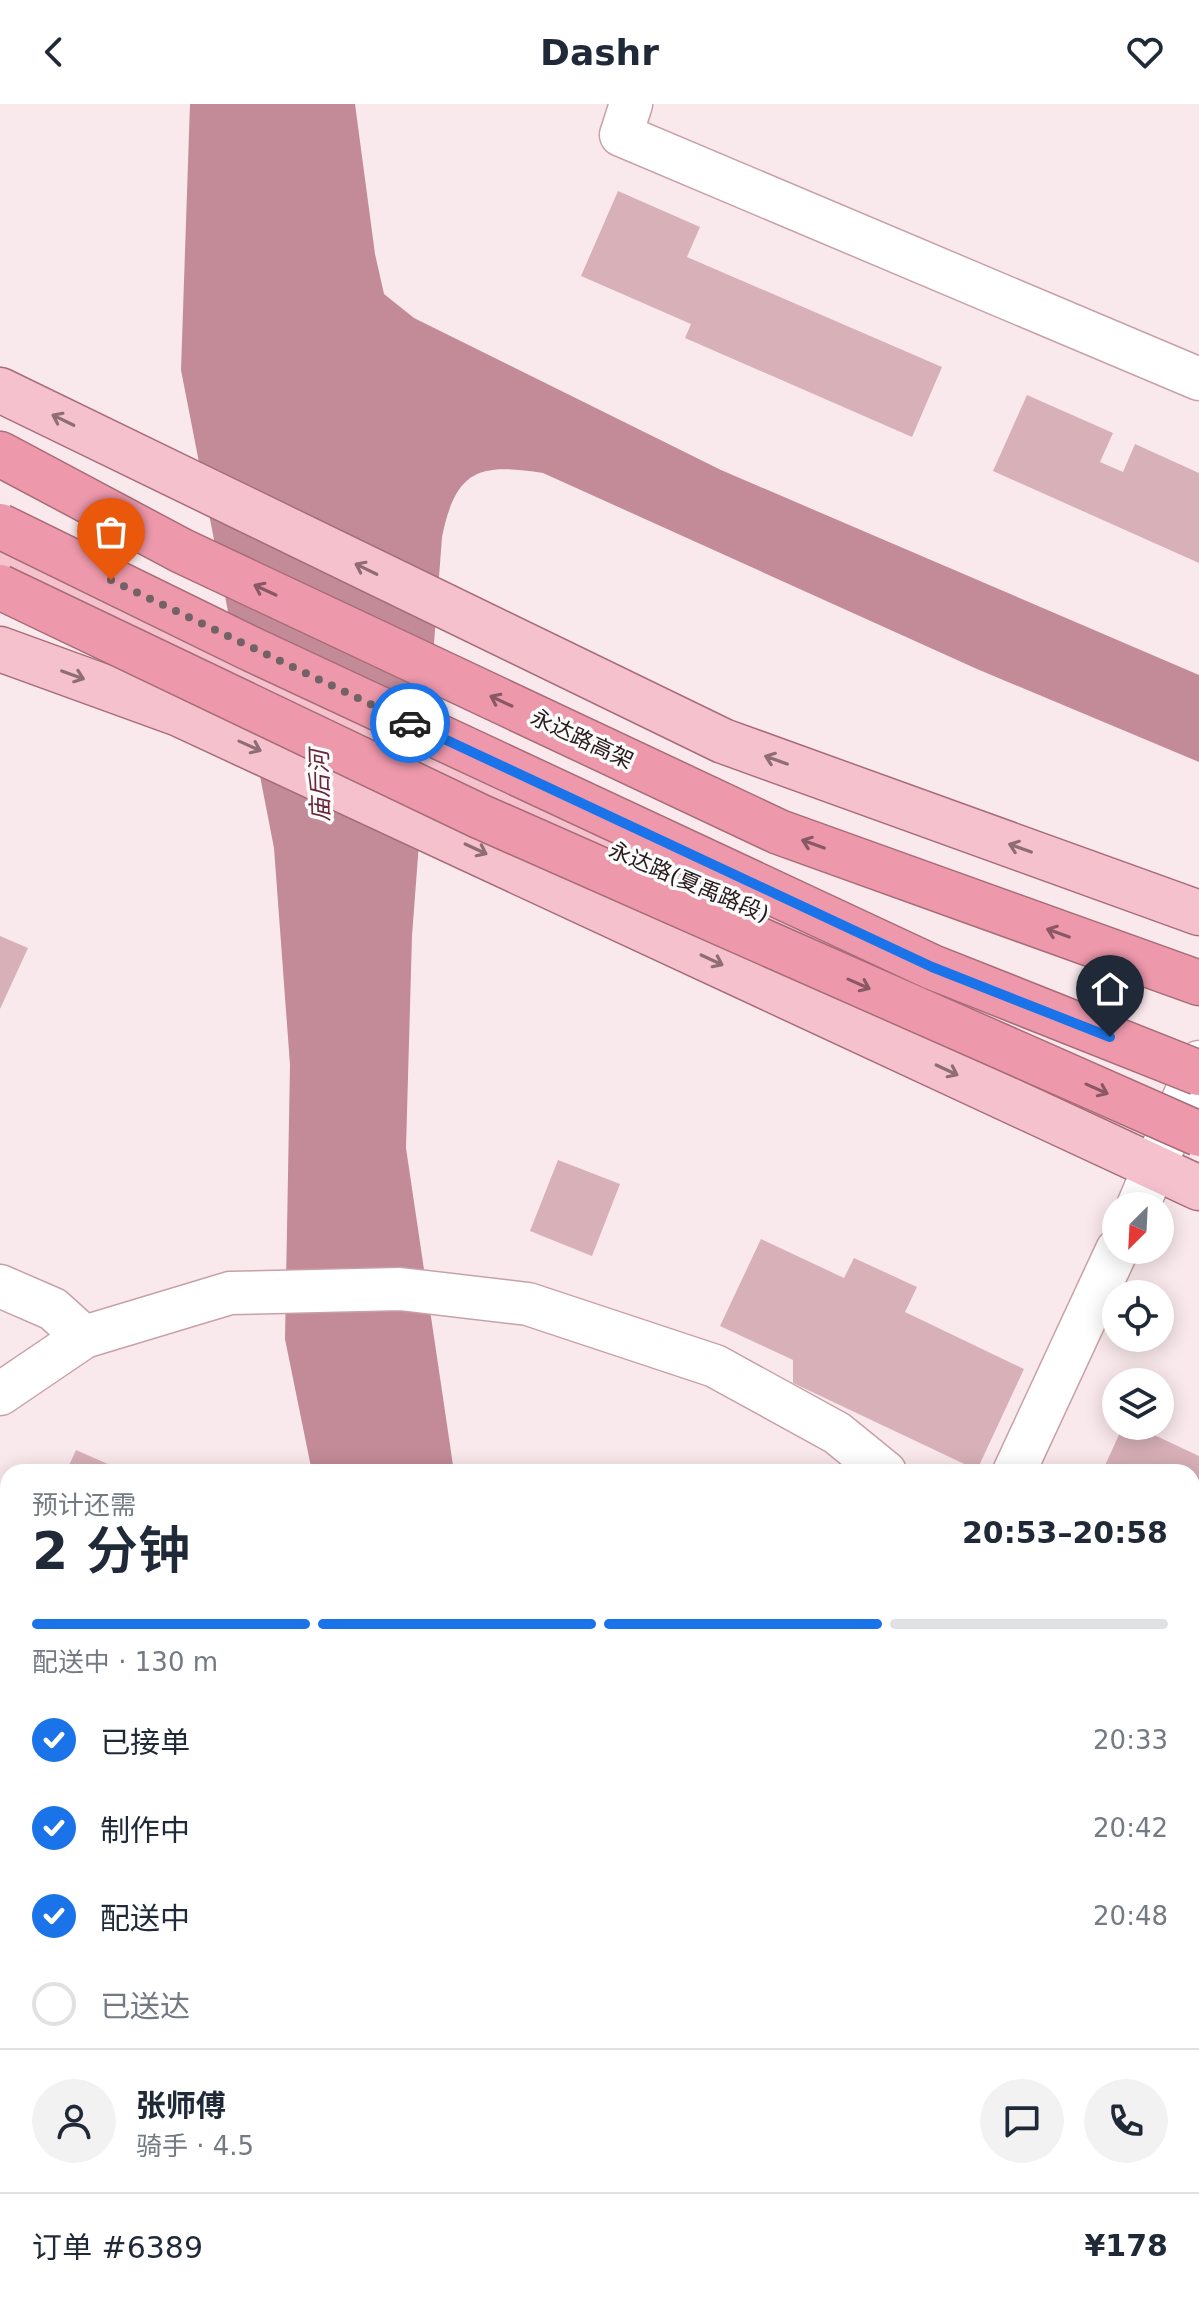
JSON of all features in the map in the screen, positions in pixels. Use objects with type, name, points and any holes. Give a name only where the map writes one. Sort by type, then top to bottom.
[{"type":"highway","name":"永达路高架","points":[[0,454],[182,551],[779,832],[1194,983]]},
{"type":"highway","points":[[0,526],[264,654],[932,967],[1196,1080]]},
{"type":"highway","points":[[0,587],[479,816],[1199,1134]]},
{"type":"main road","points":[[0,390],[723,741],[1199,913]]},
{"type":"main road","name":"永达路(夏禹路段)","points":[[0,559],[575,835],[1196,1080]]},
{"type":"main road","points":[[0,649],[179,714],[406,816],[1147,1187],[1199,1188]]},
{"type":"street","points":[[631,104],[621,135],[1199,379]]},
{"type":"street","points":[[1147,1187],[1196,1080]]},
{"type":"street","points":[[1018,1464],[1111,1264]]},
{"type":"street","points":[[0,1286],[53,1309],[84,1337]]},
{"type":"street","points":[[0,1394],[84,1337],[230,1293],[400,1289],[528,1304],[715,1366],[837,1433],[875,1464]]},
{"type":"water","name":"庙后河","points":[[190,104],[355,104],[375,254],[384,294],[414,318],[721,470],[1199,675],[1199,762],[977,669],[543,473],[502,469],[487,471],[463,484],[448,514],[442,537],[412,936],[406,1148],[453,1464],[310,1464],[285,1339],[290,1065],[274,848],[181,370]]},
{"type":"building","points":[[618,191],[700,227],[687,257],[942,367],[912,437],[685,338],[691,324],[581,276]]},
{"type":"building","points":[[1027,395],[1113,433],[1100,462],[1123,472],[1135,444],[1199,473],[1199,563],[993,471]]},
{"type":"building","points":[[0,936],[28,948],[0,1009]]},
{"type":"building","points":[[558,1160],[620,1184],[592,1256],[530,1231]]},
{"type":"building","points":[[761,1239],[844,1278],[854,1258],[917,1287],[905,1312],[1024,1369],[980,1464],[964,1464],[793,1383],[793,1360],[720,1326]]},
{"type":"building","points":[[1117,1440],[1165,1440],[1199,1456],[1199,1464],[1106,1464]]},
{"type":"building","points":[[76,1450],[108,1464],[70,1464]]},
{"type":"way so far","points":[[111,580],[410,723]]},
{"type":"route","points":[[410,723],[932,967],[1110,1037]]}]
